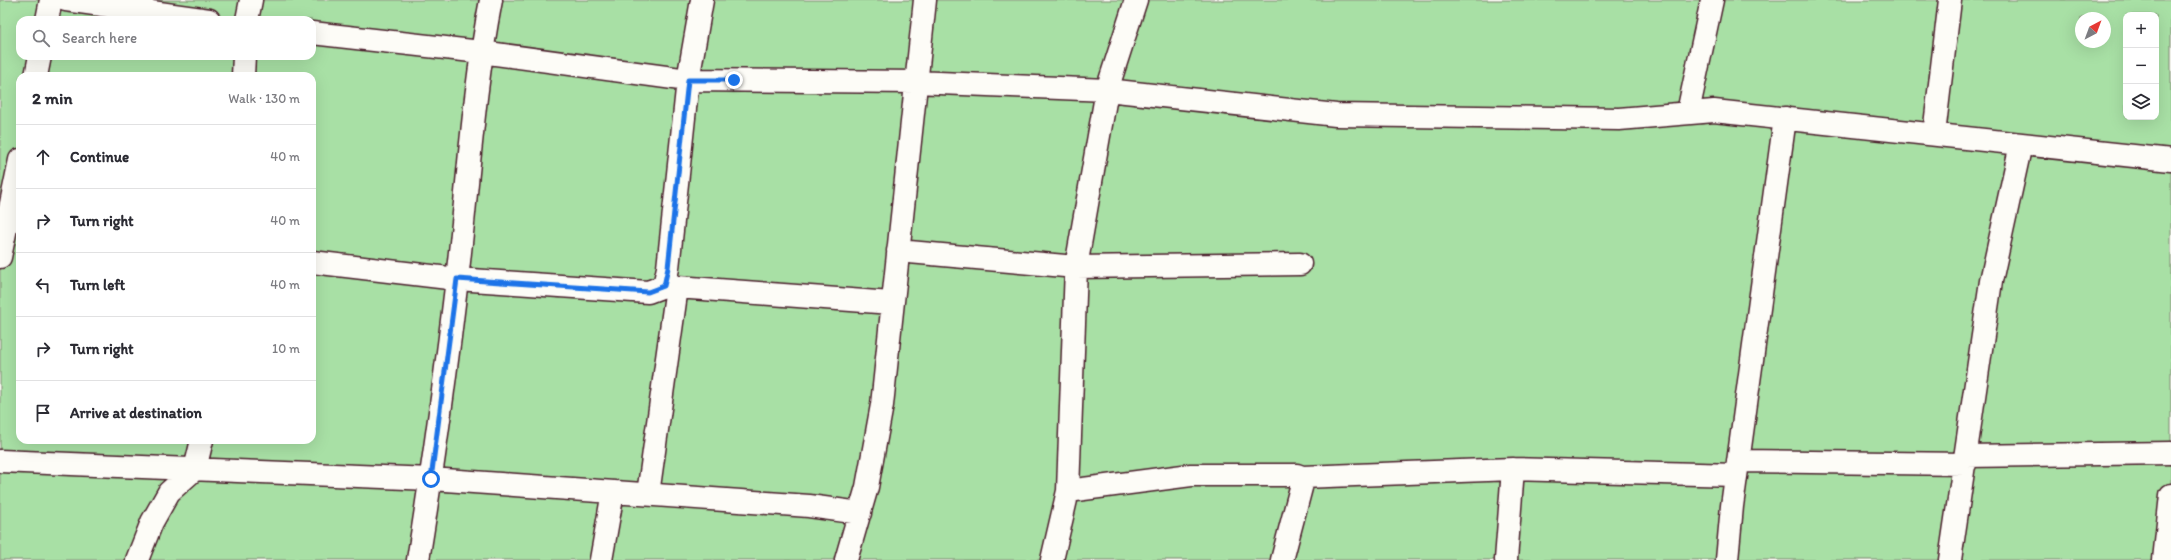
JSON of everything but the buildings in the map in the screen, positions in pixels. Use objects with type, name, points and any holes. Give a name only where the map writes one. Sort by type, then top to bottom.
[{"type":"street","points":[[48,16],[51,0]]},
{"type":"street","points":[[66,0],[180,16]]},
{"type":"street","points":[[248,16],[251,0]]},
{"type":"street","points":[[418,560],[431,479],[457,279],[481,52],[491,0]]},
{"type":"street","points":[[648,494],[670,287],[668,268],[688,80],[702,0]]},
{"type":"street","points":[[846,560],[867,487],[882,405],[891,303],[925,0]]},
{"type":"street","points":[[1052,560],[1068,491],[1076,267],[1107,90],[1136,0]]},
{"type":"street","points":[[1688,112],[1712,0]]},
{"type":"street","points":[[1934,134],[1950,0]]},
{"type":"street","points":[[316,33],[481,52],[688,80],[915,82],[1107,90],[1336,115],[1619,119],[1714,111],[2171,160]]},
{"type":"street","points":[[37,72],[39,60]]},
{"type":"street","points":[[242,72],[244,60]]},
{"type":"street","points":[[1726,560],[1737,468],[1785,118]]},
{"type":"street","points":[[1950,560],[1966,460],[1991,281],[2021,144]]},
{"type":"street","points":[[6,245],[16,184]]},
{"type":"street","points":[[898,251],[1076,267],[1300,264]]},
{"type":"street","points":[[316,262],[457,279],[648,292],[670,287],[891,303]]},
{"type":"street","points":[[137,560],[152,522],[169,492],[195,469],[201,444]]},
{"type":"street","points":[[1068,491],[1191,475],[1298,475],[1302,477],[1513,470],[1737,468],[2171,453]]},
{"type":"street","points":[[0,461],[431,479],[809,506],[860,513]]},
{"type":"street","points":[[1506,560],[1513,470]]},
{"type":"street","points":[[1282,560],[1303,480],[1302,477]]},
{"type":"street","points":[[601,560],[612,492]]},
{"type":"street","points":[[2164,560],[2171,495]]},
{"type":"green space","points":[[0,0],[2171,0],[2171,560],[0,560]]},
{"type":"route","points":[[431,479],[457,279],[648,292],[664,286],[668,268],[688,80],[734,80]]}]
